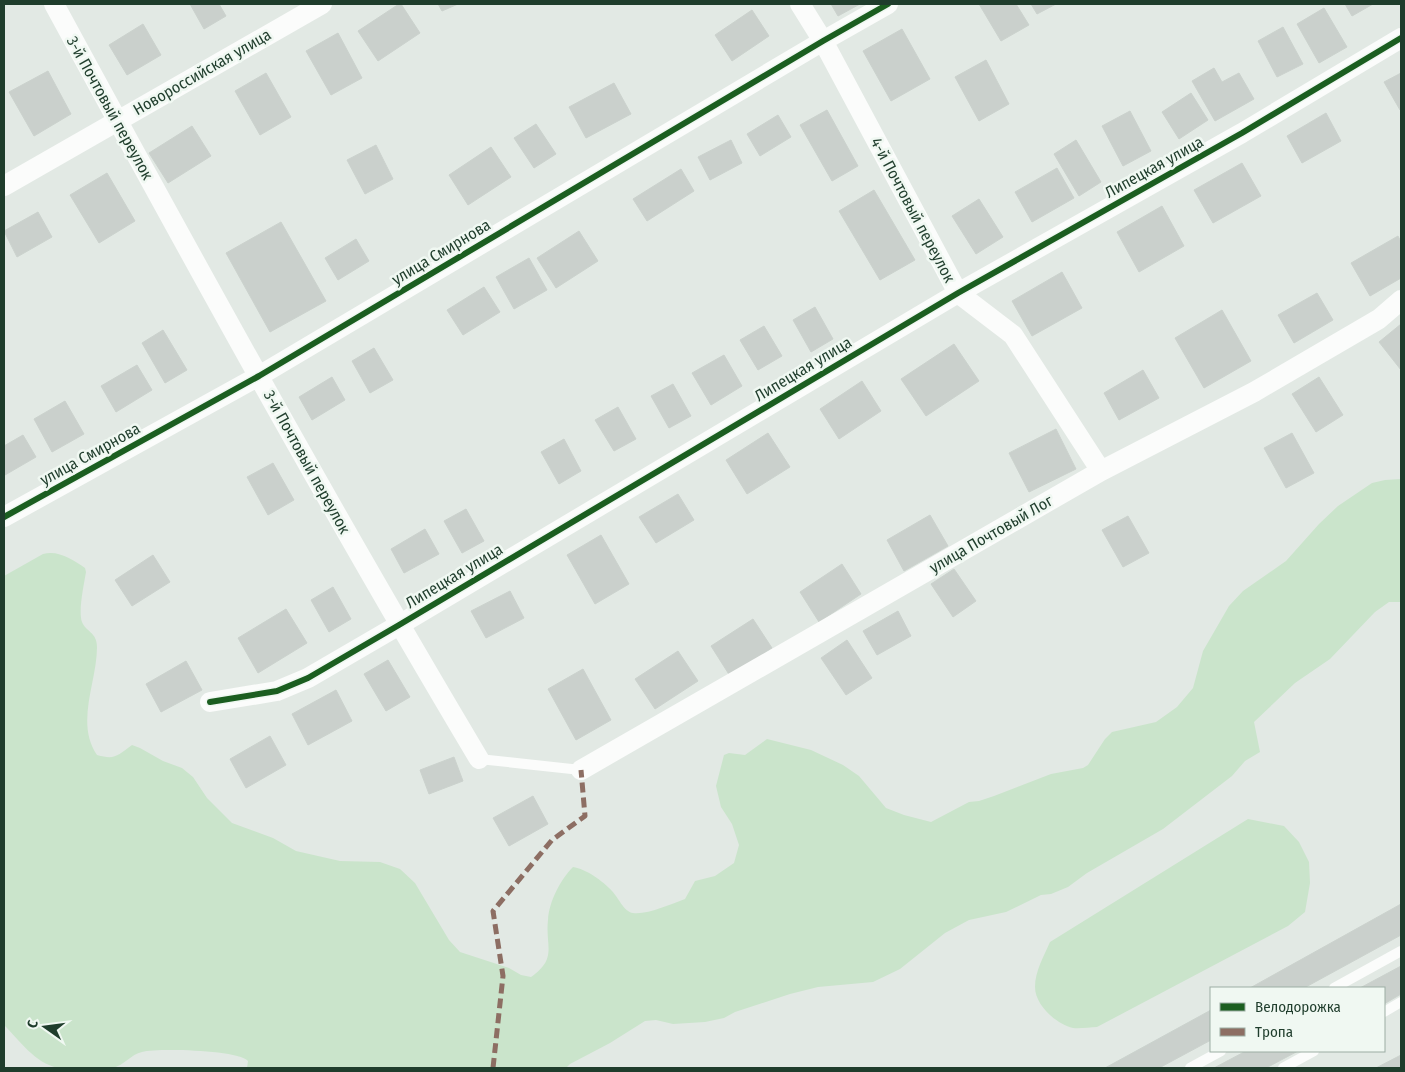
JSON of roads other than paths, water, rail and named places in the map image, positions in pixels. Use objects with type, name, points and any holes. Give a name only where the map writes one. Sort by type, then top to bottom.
[{"type":"street","name":"3-й Почтовый переулок","points":[[54,4],[399,625],[479,759]]},
{"type":"street","name":"Новороссийская улица","points":[[4,186],[322,4]]},
{"type":"street","name":"4-й Почтовый переулок","points":[[800,4],[823,41],[958,293],[1013,335],[1101,471]]},
{"type":"street","name":"улица Смирнова","points":[[4,517],[259,376],[888,4]]},
{"type":"street","name":"Липецкая улица","points":[[210,702],[278,691],[308,678],[958,293],[1242,133],[1401,38]]},
{"type":"street","name":"улица Почтовый Лог","points":[[581,770],[1101,471],[1254,392],[1379,319],[1401,300]]},
{"type":"lane","points":[[479,759],[581,770]]},
{"type":"lane","points":[[1336,987],[1401,951]]},
{"type":"lane","points":[[1385,1011],[1401,1002]]},
{"type":"lane","points":[[1190,1068],[1219,1052]]},
{"type":"lane","points":[[1283,1068],[1312,1052]]}]
